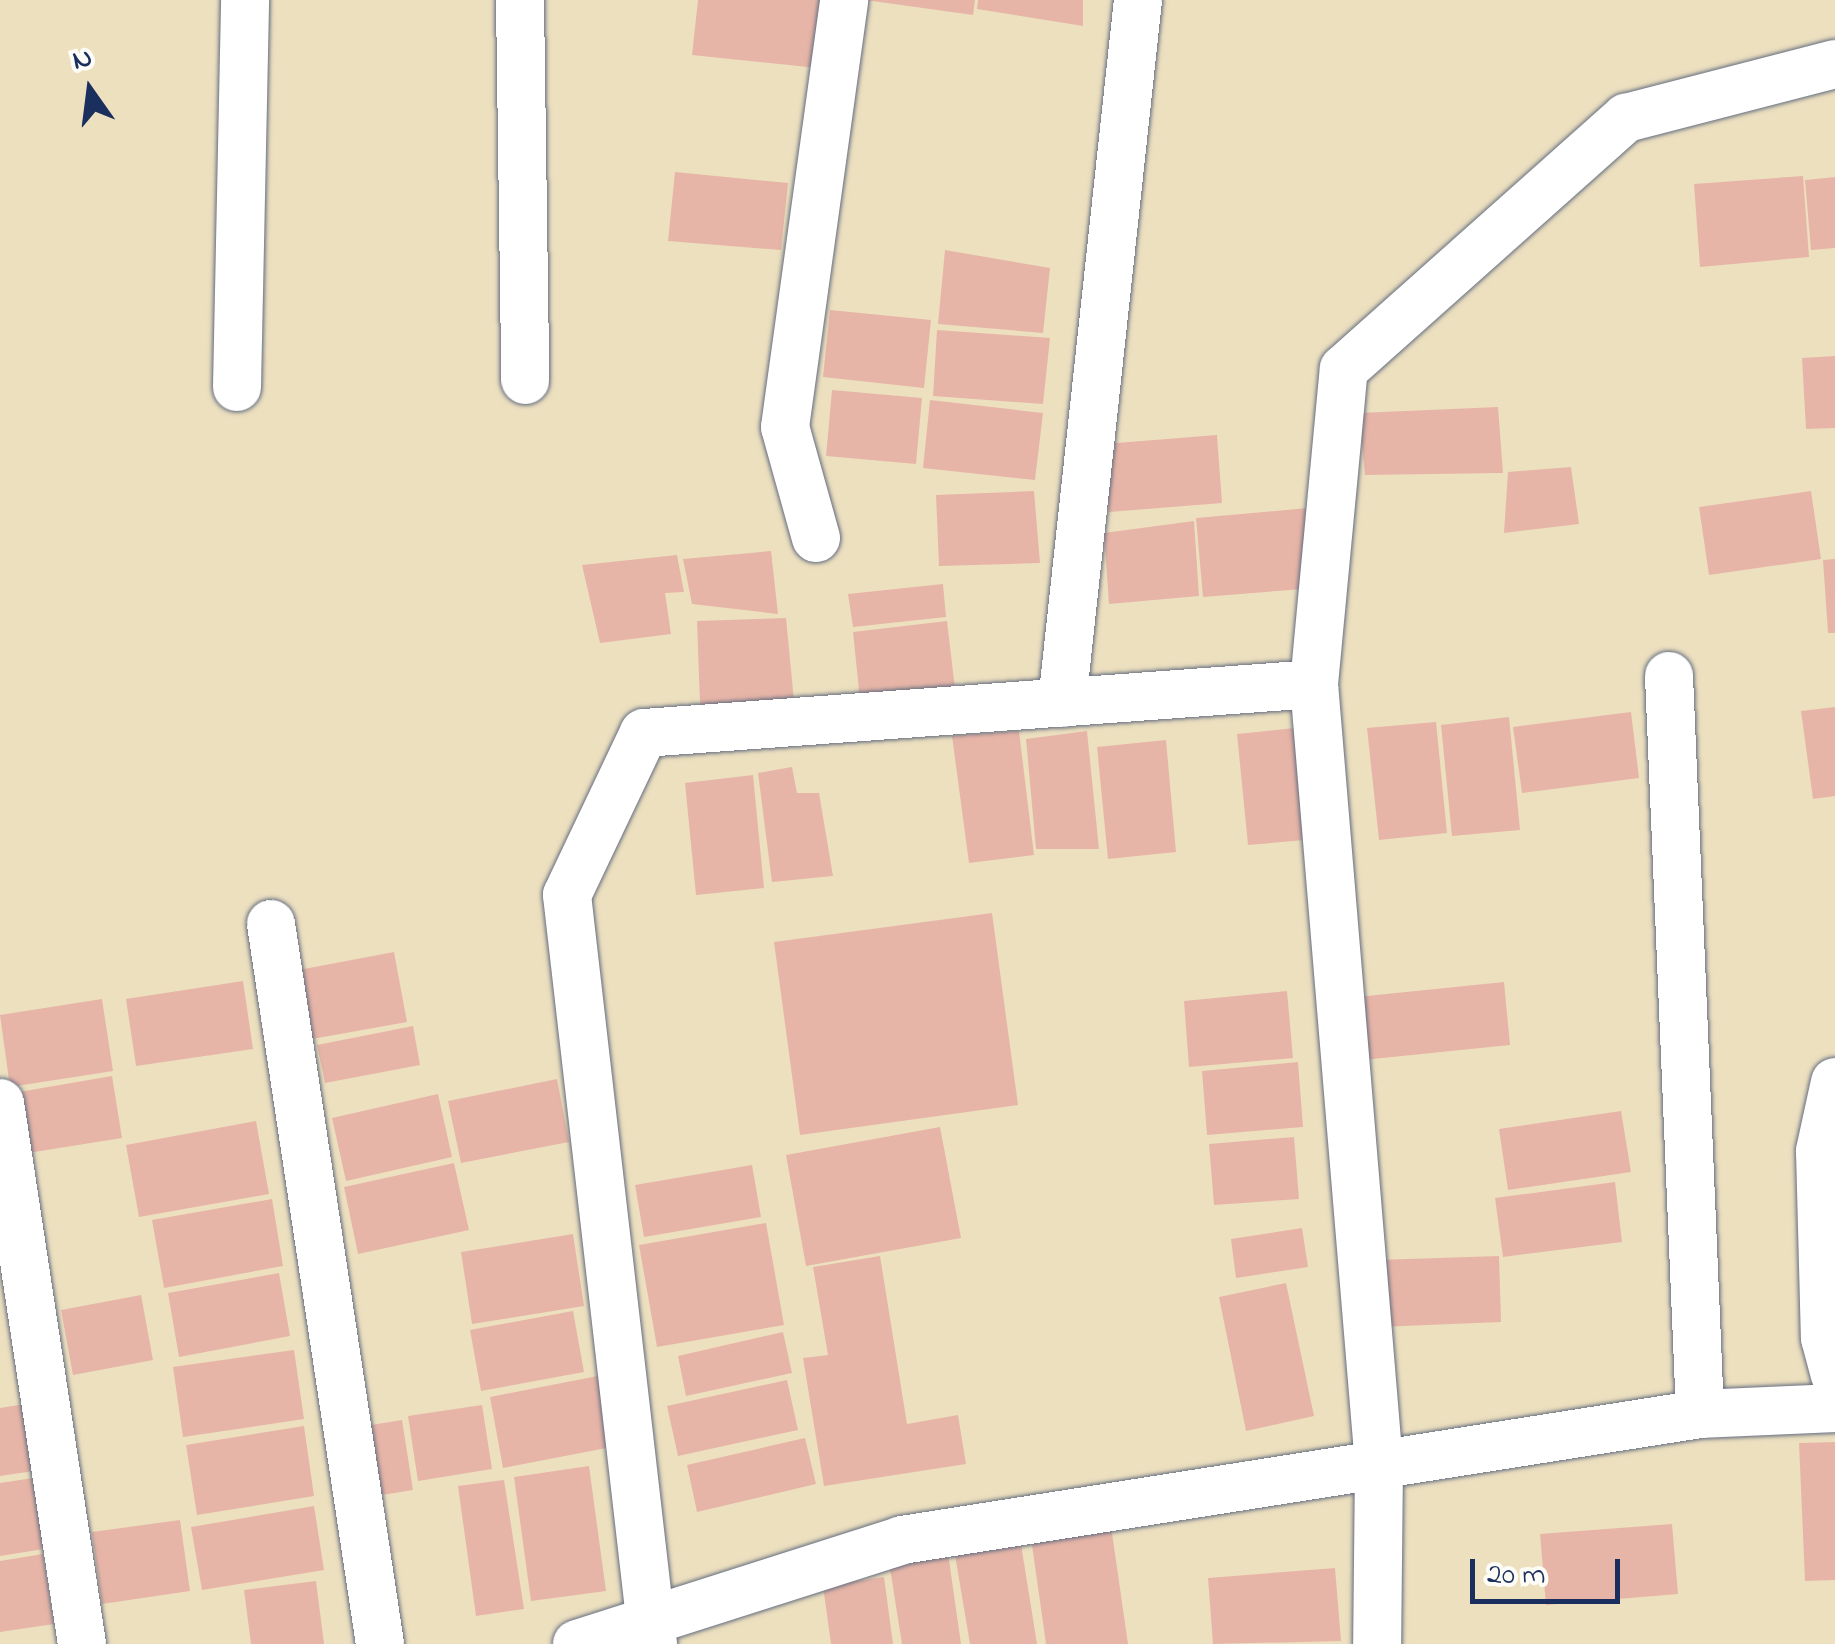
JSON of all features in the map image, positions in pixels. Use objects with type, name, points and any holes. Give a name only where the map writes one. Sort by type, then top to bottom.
[{"type":"street","points":[[237,387],[245,0]]},
{"type":"street","points":[[520,0],[525,380]]},
{"type":"street","points":[[816,538],[785,427],[844,0]]},
{"type":"street","points":[[1062,703],[1138,0]]},
{"type":"street","points":[[1377,1644],[1379,1465],[1314,684],[1344,369],[1626,118],[1835,64]]},
{"type":"street","points":[[1669,676],[1700,1414]]},
{"type":"street","points":[[651,1632],[567,896],[644,734],[1314,684]]},
{"type":"street","points":[[270,924],[380,1644]]},
{"type":"street","points":[[1835,1082],[1820,1151],[1825,1338],[1835,1375]]},
{"type":"street","points":[[0,1104],[82,1644]]},
{"type":"street","points":[[578,1644],[651,1632],[902,1540],[1700,1414],[1835,1408]]},
{"type":"building","points":[[698,0],[827,0],[818,68],[692,55]]},
{"type":"building","points":[[865,0],[975,0],[973,15]]},
{"type":"building","points":[[978,0],[1083,0],[1083,26],[977,9]]},
{"type":"building","points":[[675,172],[788,183],[781,250],[668,241]]},
{"type":"building","points":[[1803,176],[1809,257],[1700,267],[1694,184]]},
{"type":"building","points":[[1835,177],[1835,248],[1811,250],[1805,180]]},
{"type":"building","points":[[945,250],[1050,268],[1043,333],[938,324]]},
{"type":"building","points":[[830,310],[931,320],[924,388],[823,377]]},
{"type":"building","points":[[937,330],[1050,338],[1043,404],[933,396]]},
{"type":"building","points":[[1835,356],[1835,428],[1806,429],[1802,358]]},
{"type":"building","points":[[832,390],[922,398],[916,464],[826,456]]},
{"type":"building","points":[[930,400],[1043,413],[1035,480],[923,468]]},
{"type":"building","points":[[1498,407],[1503,473],[1365,475],[1359,413]]},
{"type":"building","points":[[1217,435],[1222,503],[1109,512],[1104,444]]},
{"type":"building","points":[[1571,467],[1579,524],[1504,533],[1508,472]]},
{"type":"building","points":[[1034,491],[1040,563],[939,566],[936,495]]},
{"type":"building","points":[[1811,491],[1821,559],[1709,575],[1699,507]]},
{"type":"building","points":[[1308,508],[1315,588],[1203,597],[1196,518]]},
{"type":"building","points":[[1194,521],[1199,596],[1109,604],[1104,533]]},
{"type":"building","points":[[771,551],[778,614],[692,604],[683,559]]},
{"type":"building","points":[[677,555],[684,592],[665,593],[671,634],[600,643],[582,565]]},
{"type":"building","points":[[1835,559],[1835,633],[1828,633],[1823,560]]},
{"type":"building","points":[[943,584],[946,617],[853,627],[848,594]]},
{"type":"building","points":[[786,618],[795,711],[700,704],[697,621]]},
{"type":"building","points":[[947,621],[955,689],[860,700],[853,632]]},
{"type":"building","points":[[1835,707],[1835,796],[1813,799],[1801,711]]},
{"type":"building","points":[[1631,712],[1639,778],[1522,793],[1513,727]]},
{"type":"building","points":[[1509,717],[1520,830],[1452,836],[1441,725]]},
{"type":"building","points":[[1436,722],[1447,833],[1379,840],[1367,728]]},
{"type":"building","points":[[1305,727],[1317,839],[1248,845],[1237,734]]},
{"type":"building","points":[[1019,731],[1034,855],[969,863],[952,736]]},
{"type":"building","points":[[1087,731],[1099,849],[1036,849],[1026,739]]},
{"type":"building","points":[[1166,740],[1176,852],[1108,859],[1097,747]]},
{"type":"building","points":[[792,767],[797,793],[819,793],[833,876],[772,882],[758,773]]},
{"type":"building","points":[[753,775],[764,888],[696,895],[685,783]]},
{"type":"building","points":[[992,913],[1018,1105],[800,1135],[774,942]]},
{"type":"building","points":[[394,952],[407,1022],[301,1041],[288,972]]},
{"type":"building","points":[[243,981],[253,1049],[136,1066],[126,999]]},
{"type":"building","points":[[1504,982],[1510,1045],[1353,1061],[1347,998]]},
{"type":"building","points":[[1287,991],[1293,1058],[1189,1067],[1184,1001]]},
{"type":"building","points":[[102,999],[113,1071],[10,1087],[0,1015]]},
{"type":"building","points":[[413,1026],[420,1065],[325,1083],[317,1045]]},
{"type":"building","points":[[1298,1062],[1303,1127],[1207,1135],[1202,1071]]},
{"type":"building","points":[[112,1076],[122,1138],[28,1153],[19,1092]]},
{"type":"building","points":[[557,1079],[569,1142],[461,1163],[448,1101]]},
{"type":"building","points":[[438,1094],[452,1157],[346,1181],[332,1118]]},
{"type":"building","points":[[1621,1111],[1631,1172],[1508,1190],[1499,1129]]},
{"type":"building","points":[[256,1121],[269,1194],[139,1217],[126,1145]]},
{"type":"building","points":[[940,1127],[961,1238],[806,1266],[786,1155]]},
{"type":"building","points":[[1294,1137],[1299,1199],[1214,1205],[1209,1144]]},
{"type":"building","points":[[454,1163],[469,1230],[358,1254],[344,1187]]},
{"type":"building","points":[[752,1165],[761,1217],[644,1237],[635,1185]]},
{"type":"building","points":[[1615,1182],[1622,1242],[1503,1257],[1495,1198]]},
{"type":"building","points":[[272,1199],[283,1266],[164,1288],[152,1220]]},
{"type":"building","points":[[766,1223],[784,1325],[657,1347],[639,1245]]},
{"type":"building","points":[[1302,1228],[1308,1267],[1236,1278],[1231,1239]]},
{"type":"building","points":[[573,1234],[584,1306],[472,1324],[461,1252]]},
{"type":"building","points":[[880,1256],[907,1424],[958,1415],[966,1464],[824,1486],[803,1358],[828,1355],[813,1267]]},
{"type":"building","points":[[1499,1256],[1501,1322],[1379,1327],[1377,1260]]},
{"type":"building","points":[[279,1273],[290,1336],[179,1357],[168,1293]]},
{"type":"building","points":[[1286,1283],[1314,1416],[1246,1431],[1219,1297]]},
{"type":"building","points":[[141,1295],[153,1360],[73,1375],[61,1310]]},
{"type":"building","points":[[573,1311],[584,1372],[481,1391],[470,1330]]},
{"type":"building","points":[[783,1332],[792,1373],[686,1396],[678,1356]]},
{"type":"building","points":[[294,1350],[304,1419],[183,1437],[173,1367]]},
{"type":"building","points":[[608,1374],[622,1445],[503,1468],[490,1397]]},
{"type":"building","points":[[787,1380],[798,1430],[678,1456],[667,1406]]},
{"type":"building","points":[[25,1404],[34,1471],[0,1476],[0,1408]]},
{"type":"building","points":[[482,1405],[492,1469],[418,1481],[408,1416]]},
{"type":"building","points":[[402,1420],[413,1490],[363,1498],[353,1428]]},
{"type":"building","points":[[304,1426],[314,1496],[197,1515],[186,1445]]},
{"type":"building","points":[[805,1438],[816,1484],[697,1512],[687,1465]]},
{"type":"building","points":[[1835,1442],[1835,1580],[1805,1581],[1799,1443]]},
{"type":"building","points":[[589,1466],[606,1591],[531,1601],[514,1477]]},
{"type":"building","points":[[33,1478],[44,1549],[0,1556],[0,1483]]},
{"type":"building","points":[[504,1480],[524,1609],[476,1616],[458,1486]]},
{"type":"building","points":[[314,1506],[324,1570],[202,1590],[191,1527]]},
{"type":"building","points":[[180,1520],[190,1591],[102,1604],[92,1532]]},
{"type":"building","points":[[1672,1524],[1678,1594],[1546,1605],[1540,1534]]},
{"type":"building","points":[[1111,1526],[1128,1644],[1046,1644],[1031,1538]]},
{"type":"building","points":[[1020,1538],[1037,1644],[970,1644],[954,1549]]},
{"type":"building","points":[[948,1553],[961,1644],[902,1644],[889,1562]]},
{"type":"building","points":[[43,1554],[54,1624],[0,1632],[0,1561]]},
{"type":"building","points":[[1335,1568],[1341,1641],[1213,1644],[1208,1578]]},
{"type":"building","points":[[884,1577],[893,1644],[831,1644],[823,1586]]},
{"type":"building","points":[[316,1581],[324,1644],[251,1644],[244,1590]]}]
